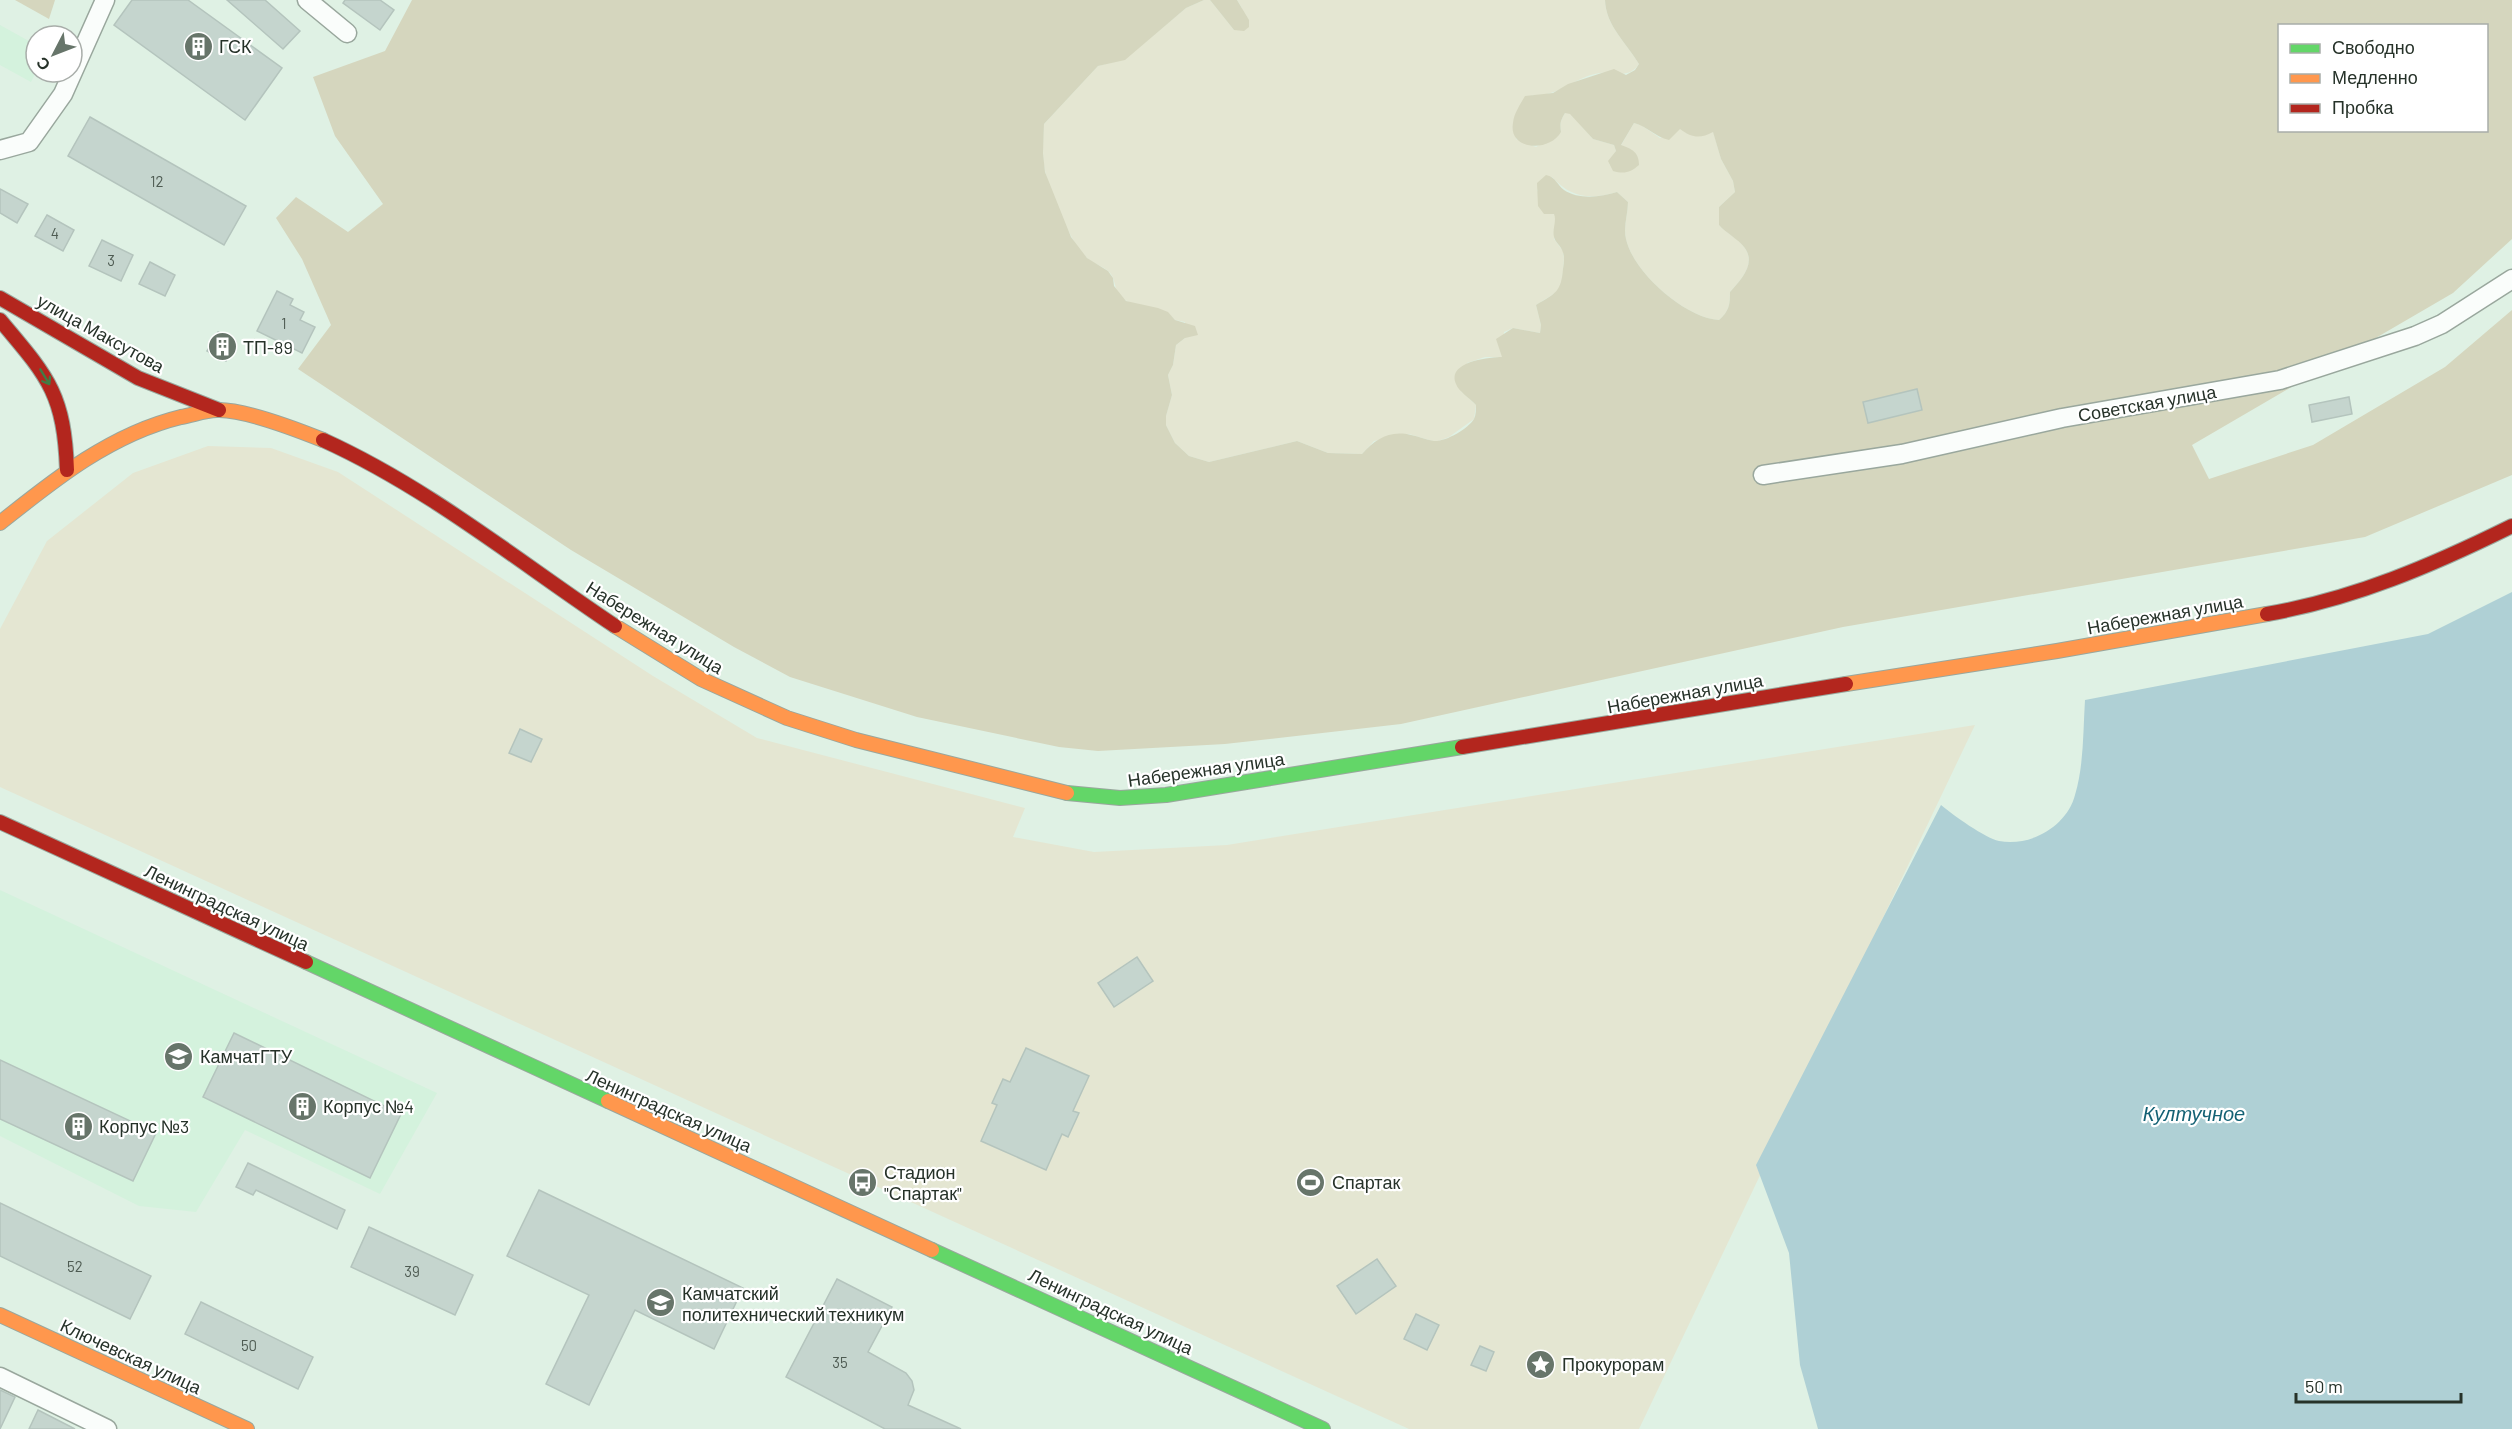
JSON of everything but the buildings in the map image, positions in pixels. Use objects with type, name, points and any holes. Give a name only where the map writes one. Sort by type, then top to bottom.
[{"type":"main road","name":"улица Максутова","points":[[0,298],[138,378],[219,410]]},
{"type":"main road","points":[[0,320],[46,376],[61,412],[66,437],[67,470]]},
{"type":"main road","name":"Набережная улица","points":[[0,523],[67,470],[97,450],[146,426],[169,419],[219,410],[309,433],[373,463],[452,513],[660,655],[720,690],[754,705],[833,733],[905,753],[1048,788],[1122,799],[1168,795],[1577,730],[1726,703],[2057,651],[2296,609],[2392,581],[2447,558],[2512,526]]},
{"type":"main road","name":"Ленинградская улица","points":[[0,822],[1323,1429]]},
{"type":"main road","name":"Ключевская улица","points":[[0,1315],[247,1429]]},
{"type":"street","points":[[0,150],[29,142],[63,94],[105,0]]},
{"type":"street","points":[[307,0],[346,33]]},
{"type":"street","name":"Советская улица","points":[[1763,475],[1902,454],[2062,418],[2265,384],[2344,361],[2415,336],[2442,324],[2512,279]]},
{"type":"street","points":[[0,1377],[107,1429]]},
{"type":"shaded area","points":[[15,0],[55,0],[49,19]]},
{"type":"shaded area","points":[[412,0],[1204,0],[1186,8],[1125,60],[1098,66],[1044,124],[1043,153],[1045,172],[1071,237],[1087,258],[1108,271],[1113,278],[1114,286],[1126,301],[1158,308],[1168,312],[1175,320],[1195,326],[1198,335],[1185,338],[1176,345],[1173,365],[1168,375],[1172,395],[1166,425],[1175,443],[1189,456],[1209,462],[1297,441],[1328,453],[1362,454],[1372,444],[1390,435],[1403,434],[1439,441],[1467,427],[1474,419],[1476,405],[1457,387],[1455,377],[1457,370],[1470,362],[1502,357],[1496,339],[1513,328],[1540,333],[1541,325],[1536,305],[1553,294],[1561,283],[1564,257],[1554,237],[1554,214],[1544,214],[1538,206],[1537,183],[1546,175],[1554,179],[1564,190],[1576,195],[1597,196],[1617,192],[1628,202],[1626,239],[1631,252],[1650,279],[1676,302],[1691,311],[1719,320],[1725,314],[1730,301],[1730,292],[1746,271],[1749,259],[1748,253],[1741,244],[1719,225],[1719,207],[1735,192],[1733,181],[1721,159],[1713,132],[1704,136],[1696,136],[1680,129],[1669,140],[1634,123],[1621,145],[1634,152],[1638,157],[1639,165],[1624,173],[1613,171],[1608,161],[1616,151],[1614,145],[1593,139],[1570,114],[1565,113],[1562,118],[1561,132],[1555,139],[1539,146],[1523,143],[1513,132],[1515,116],[1525,96],[1553,93],[1568,84],[1614,69],[1626,75],[1635,70],[1639,64],[1613,26],[1605,0],[2512,0],[2512,239],[2453,293],[2192,445],[2209,479],[2313,445],[2445,367],[2512,310],[2512,475],[2365,537],[1843,627],[1401,724],[1225,744],[1098,751],[1059,747],[917,717],[790,677],[734,647],[571,550],[298,369],[331,325],[302,259],[276,218],[296,197],[348,232],[383,204],[335,136],[313,77],[385,51]]},
{"type":"shaded area","points":[[1204,0],[1210,0],[1234,30],[1242,8],[1237,0],[1605,0],[1613,26],[1639,64],[1630,72],[1591,75],[1550,93],[1532,95],[1516,139],[1536,147],[1561,132],[1562,118],[1565,113],[1570,113],[1593,139],[1614,145],[1616,151],[1609,166],[1634,123],[1660,138],[1680,128],[1688,134],[1713,131],[1721,159],[1733,181],[1735,192],[1719,207],[1719,225],[1741,244],[1748,253],[1749,259],[1746,271],[1730,292],[1727,311],[1719,320],[1691,311],[1676,302],[1650,279],[1631,252],[1626,239],[1628,202],[1617,192],[1598,196],[1582,195],[1566,189],[1552,177],[1537,190],[1549,212],[1554,213],[1556,218],[1554,239],[1563,251],[1564,259],[1562,284],[1560,290],[1536,305],[1541,325],[1540,333],[1513,328],[1504,332],[1502,357],[1485,357],[1467,363],[1461,391],[1476,405],[1474,419],[1449,437],[1436,442],[1409,434],[1374,441],[1362,454],[1328,453],[1297,441],[1209,462],[1189,456],[1175,443],[1166,425],[1172,395],[1168,375],[1173,365],[1176,345],[1185,338],[1185,322],[1175,320],[1164,311],[1125,300],[1119,294],[1110,273],[1089,260],[1080,250],[1067,229],[1052,192],[1045,171],[1043,142],[1044,124],[1098,66],[1125,59],[1186,8]]},
{"type":"shaded area","points":[[1210,0],[1237,0],[1249,20],[1249,27],[1244,31],[1234,30]]},
{"type":"shaded area","points":[[0,25],[24,38],[24,78],[0,65]]},
{"type":"shaded area","name":"Спартак","points":[[208,446],[271,448],[338,472],[653,676],[757,738],[1025,808],[1013,837],[1094,852],[1227,845],[1975,725],[1639,1429],[1409,1429],[0,787],[0,629],[47,541],[133,473]]},
{"type":"shaded area","name":"КамчатГТУ","points":[[0,890],[437,1093],[380,1194],[245,1130],[196,1212],[139,1206],[0,1136]]},
{"type":"water","name":"Култучное","points":[[2512,592],[2512,1429],[1818,1429],[1800,1365],[1789,1253],[1756,1165],[1941,805],[1969,826],[1993,839],[2011,842],[2035,837],[2056,825],[2071,806],[2082,760],[2085,700],[2428,634]]},
{"type":"traffic: fast","points":[[1067,793],[1120,798],[1166,795],[1462,747]]},
{"type":"traffic: fast","points":[[306,962],[608,1101]]},
{"type":"traffic: fast","points":[[932,1250],[1323,1429]]},
{"type":"traffic: slow","points":[[0,523],[42,490],[107,446],[155,425],[181,417],[217,410],[241,413],[323,440]]},
{"type":"traffic: slow","points":[[1846,684],[2057,651],[2267,614]]},
{"type":"traffic: slow","points":[[615,626],[701,679],[787,718],[856,740],[1067,793]]},
{"type":"traffic: slow","points":[[608,1101],[932,1250]]},
{"type":"traffic: slow","points":[[0,1315],[247,1429]]},
{"type":"traffic: jam","points":[[0,298],[138,378],[219,410]]},
{"type":"traffic: jam","points":[[0,320],[42,372],[50,388],[62,422],[67,470]]},
{"type":"traffic: jam","points":[[323,440],[362,459],[437,503],[615,626]]},
{"type":"traffic: jam","points":[[2267,614],[2299,608],[2362,590],[2423,567],[2512,526]]},
{"type":"traffic: jam","points":[[1462,747],[1846,684]]},
{"type":"traffic: jam","points":[[0,822],[306,962]]},
{"type":"place","name":"ГСК","points":[[198,46]]},
{"type":"place","name":"ТП-89","points":[[222,347]]},
{"type":"place","name":"КамчатГТУ","points":[[179,1056]]},
{"type":"place","name":"Корпус №4","points":[[302,1106]]},
{"type":"place","name":"Корпус №3","points":[[78,1126]]},
{"type":"place","name":"Стадион \"Спартак\"","points":[[863,1182]]},
{"type":"place","name":"Спартак","points":[[1311,1182]]},
{"type":"place","name":"Камчатский политехнический техникум","points":[[661,1303]]},
{"type":"place","name":"Прокурорам","points":[[1541,1364]]}]
